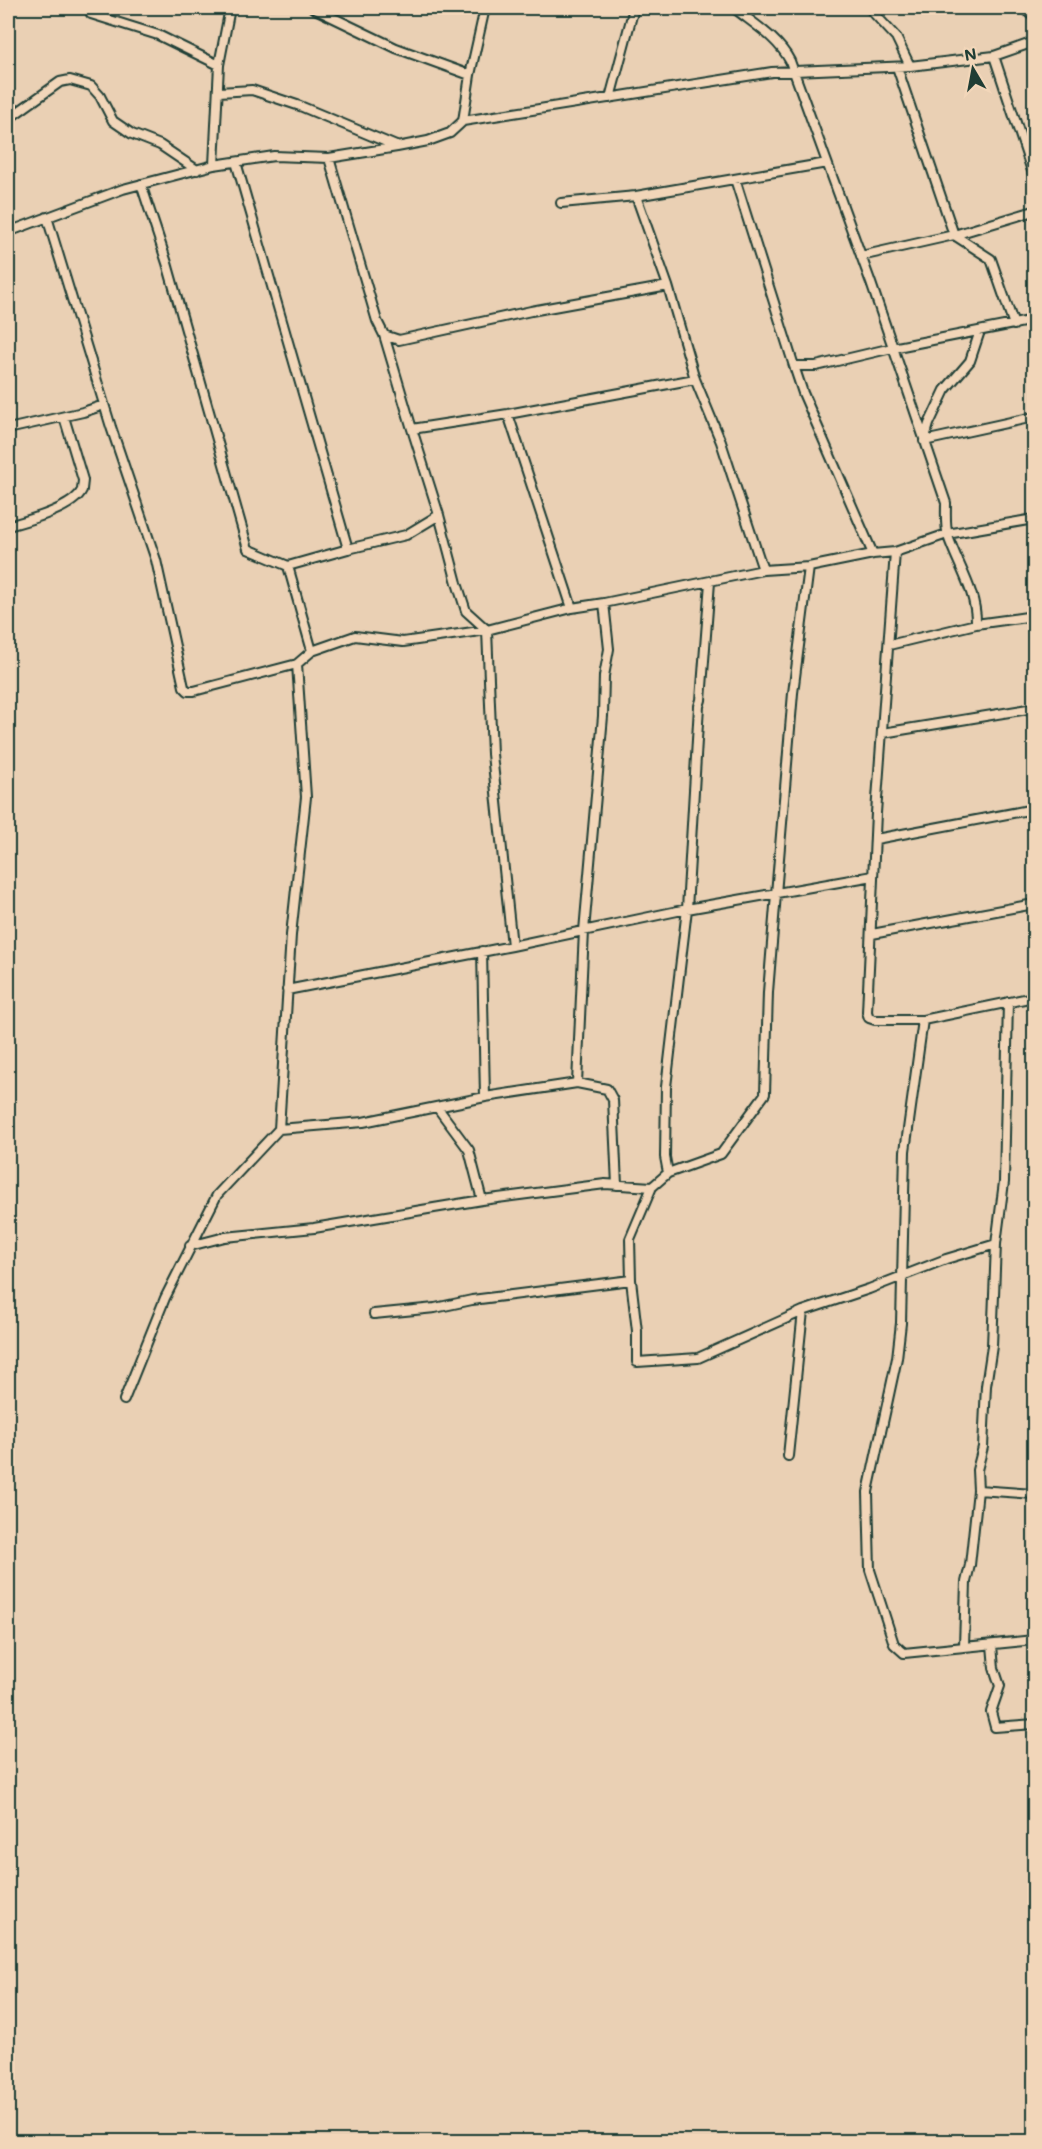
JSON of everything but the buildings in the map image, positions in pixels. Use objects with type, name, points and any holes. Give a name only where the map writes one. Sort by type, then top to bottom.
[{"type":"street","points":[[214,165],[219,65],[230,8]]},
{"type":"street","points":[[313,8],[396,48],[470,75]]},
{"type":"street","points":[[463,121],[470,75],[485,8]]},
{"type":"street","points":[[610,98],[634,8]]},
{"type":"street","points":[[734,8],[784,49],[794,72],[861,256],[946,503],[947,534],[968,582],[977,612],[976,624]]},
{"type":"street","points":[[869,8],[896,37],[910,66]]},
{"type":"street","points":[[1023,8],[1035,17]]},
{"type":"street","points":[[91,14],[158,35],[219,65]]},
{"type":"street","points":[[8,232],[123,189],[214,165],[274,156],[329,158],[428,141],[450,133],[463,121],[772,72],[897,67],[994,56],[1035,42]]},
{"type":"street","points":[[994,56],[1035,177]]},
{"type":"street","points":[[897,67],[954,235],[991,259],[1014,325]]},
{"type":"street","points":[[8,119],[60,82],[70,80],[91,86],[100,96],[113,121],[132,134],[160,145],[197,171]]},
{"type":"street","points":[[219,92],[252,90],[300,106],[397,147]]},
{"type":"street","points":[[329,158],[377,321],[384,335],[439,515],[466,611],[487,630],[492,754],[512,946]]},
{"type":"street","points":[[236,162],[348,549]]},
{"type":"street","points":[[561,203],[636,196],[827,163]]},
{"type":"street","points":[[735,179],[803,393],[873,554]]},
{"type":"street","points":[[141,184],[167,263],[248,549],[288,566],[406,536],[439,515]]},
{"type":"street","points":[[636,196],[668,286],[695,379],[721,442],[763,570]]},
{"type":"street","points":[[861,256],[954,235],[1035,211]]},
{"type":"street","points":[[47,217],[104,405],[156,560],[184,687],[188,691],[297,664],[312,651],[355,636],[403,642],[487,630],[572,608],[763,570],[809,567],[873,554],[895,552],[947,534],[1035,519]]},
{"type":"street","points":[[384,335],[399,340],[531,311],[668,286]]},
{"type":"street","points":[[794,366],[816,366],[892,348],[1035,320]]},
{"type":"street","points":[[924,441],[929,424],[945,390],[970,361],[980,331]]},
{"type":"street","points":[[412,429],[508,414],[695,379]]},
{"type":"street","points":[[8,429],[104,405]]},
{"type":"street","points":[[508,414],[572,608]]},
{"type":"street","points":[[8,526],[43,516],[74,499],[82,489],[83,480],[63,417]]},
{"type":"street","points":[[924,441],[1035,417]]},
{"type":"street","points":[[895,552],[873,876],[867,1012],[869,1018],[875,1020],[923,1020],[1035,998]]},
{"type":"street","points":[[288,566],[312,651]]},
{"type":"street","points":[[809,567],[793,693],[776,894],[768,992],[765,1094],[721,1154],[668,1173],[652,1187],[630,1239],[637,1362],[698,1358],[803,1311],[945,1259],[996,1244]]},
{"type":"street","points":[[668,1173],[665,1157],[666,1087],[687,909],[699,706],[710,582]]},
{"type":"street","points":[[577,1083],[584,931],[603,716],[604,676],[609,648],[604,603]]},
{"type":"street","points":[[889,645],[976,624],[1035,616]]},
{"type":"street","points":[[124,1400],[165,1298],[217,1195],[279,1130],[287,990],[306,797],[297,664]]},
{"type":"street","points":[[883,733],[1035,708]]},
{"type":"street","points":[[876,839],[1035,809]]},
{"type":"street","points":[[287,990],[687,909],[873,876]]},
{"type":"street","points":[[872,934],[1035,904]]},
{"type":"street","points":[[482,951],[485,1096]]},
{"type":"street","points":[[964,1647],[966,1582],[978,1490],[977,1470],[983,1447],[986,1386],[992,1346],[996,1244],[1004,1182],[1008,1002]]},
{"type":"street","points":[[923,1020],[905,1151],[901,1323],[897,1358],[868,1492],[870,1570],[894,1644],[904,1653],[1035,1640]]},
{"type":"street","points":[[279,1130],[363,1122],[485,1096],[577,1083],[607,1089],[613,1100],[617,1185]]},
{"type":"street","points":[[437,1107],[469,1150],[482,1200]]},
{"type":"street","points":[[190,1246],[225,1237],[314,1228],[482,1200],[605,1184],[652,1187]]},
{"type":"street","points":[[374,1314],[435,1308],[472,1299],[631,1280]]},
{"type":"street","points":[[788,1456],[803,1311]]},
{"type":"street","points":[[978,1490],[1035,1494]]},
{"type":"street","points":[[992,1645],[994,1668],[1000,1686],[991,1712],[995,1727],[1035,1724]]}]
